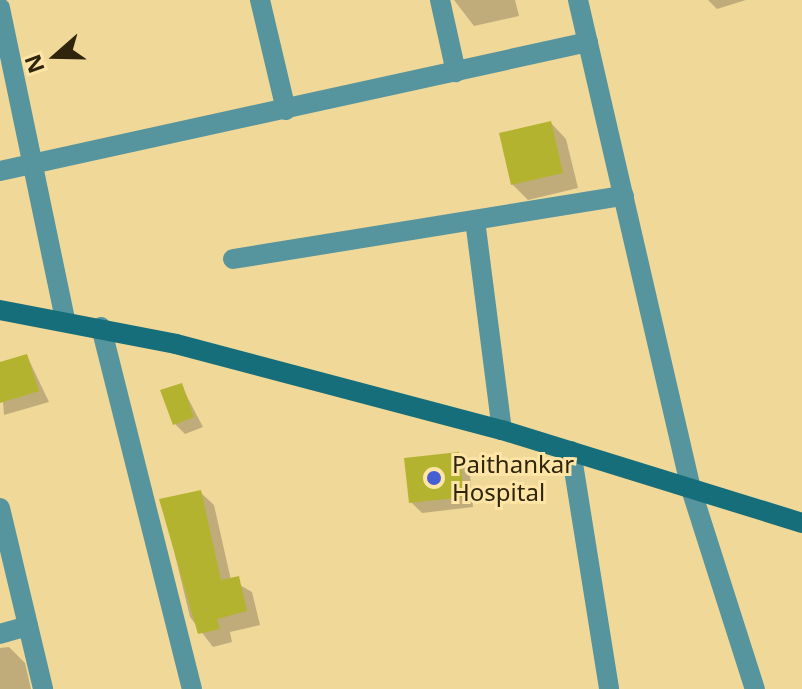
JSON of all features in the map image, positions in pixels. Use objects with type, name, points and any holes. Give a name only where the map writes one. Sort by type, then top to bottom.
[{"type":"street","points":[[260,0],[286,110]]},
{"type":"street","points":[[440,0],[456,72]]},
{"type":"street","points":[[578,0],[691,489],[755,689]]},
{"type":"street","points":[[0,8],[65,318]]},
{"type":"street","points":[[0,171],[35,167],[588,42]]},
{"type":"street","points":[[233,259],[624,196]]},
{"type":"street","points":[[475,220],[502,430]]},
{"type":"street","points":[[0,310],[65,318],[502,430],[802,523]]},
{"type":"street","points":[[101,327],[192,689]]},
{"type":"street","points":[[571,451],[609,689]]},
{"type":"street","points":[[0,508],[43,689]]},
{"type":"street","points":[[0,634],[28,626]]},
{"type":"building","points":[[551,121],[563,173],[511,185],[499,133]]},
{"type":"building","points":[[27,354],[39,391],[0,403],[0,362]]},
{"type":"building","points":[[182,383],[194,417],[173,425],[160,390]]},
{"type":"building","points":[[459,452],[464,497],[409,503],[404,458]]},
{"type":"building","points":[[201,490],[221,580],[239,576],[247,611],[217,619],[220,629],[198,634],[159,499]]},
{"type":"place","name":"Paithankar Hospital","points":[[434,478]]}]
